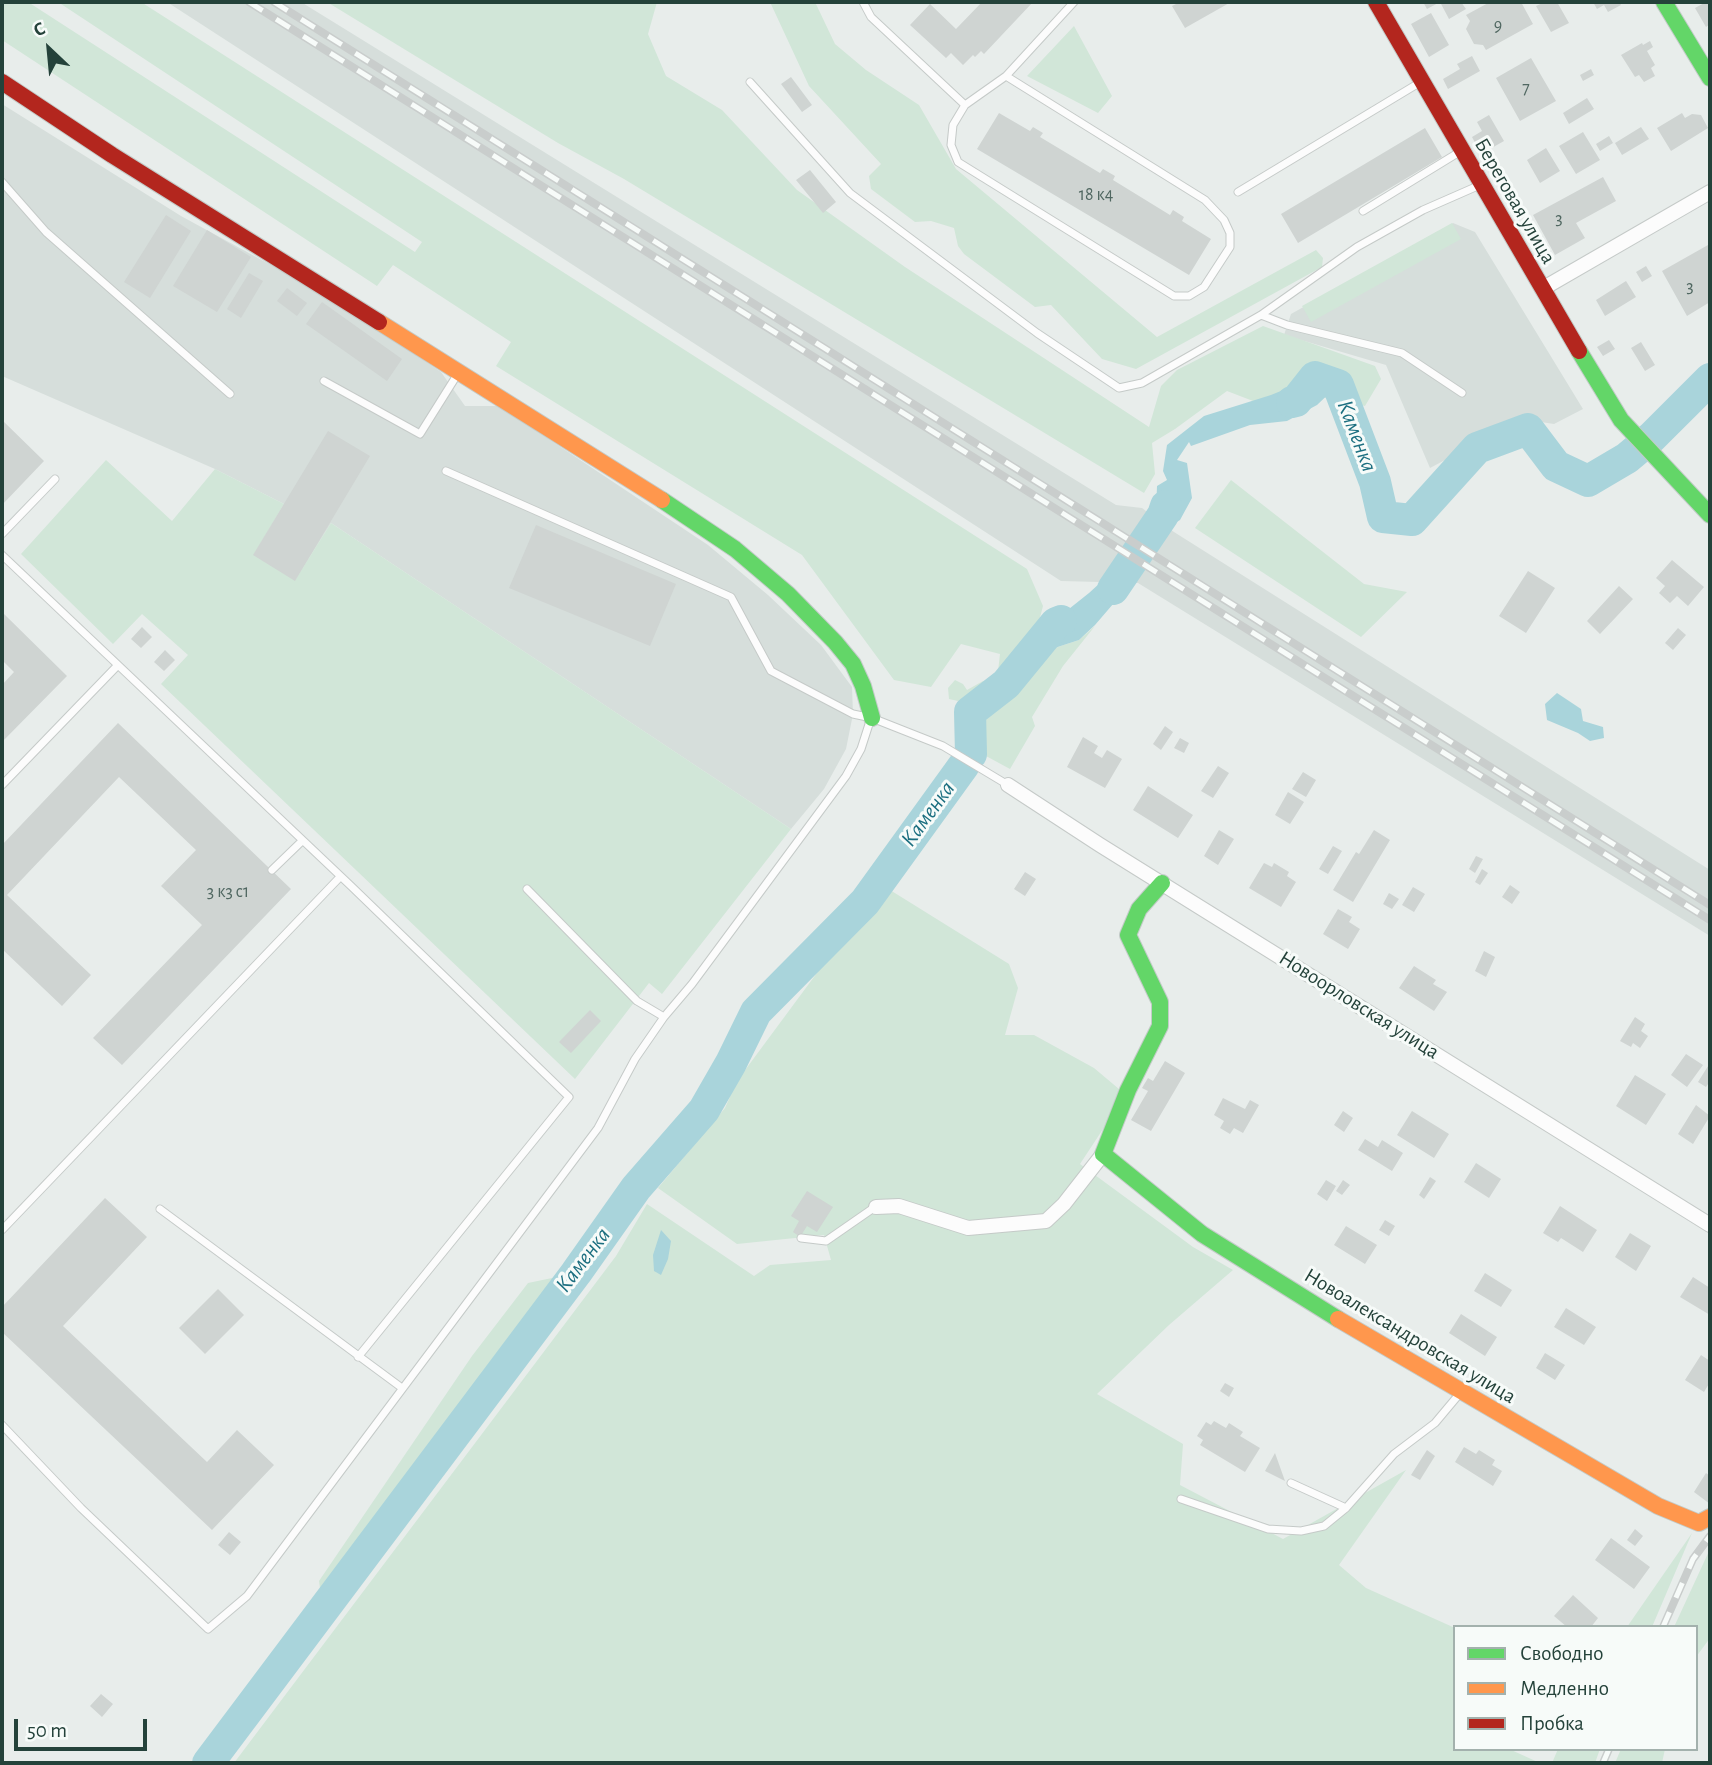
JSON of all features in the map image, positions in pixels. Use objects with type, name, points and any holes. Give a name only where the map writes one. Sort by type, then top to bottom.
[{"type":"street","name":"Береговая улица","points":[[1376,2],[1621,420],[1710,515]]},
{"type":"street","points":[[1664,2],[1710,78]]},
{"type":"street","points":[[2,82],[123,162],[649,491],[745,558],[788,594],[853,664],[863,686],[872,718]]},
{"type":"street","points":[[1542,289],[1710,191]]},
{"type":"street","name":"Новоорловская улица","points":[[1008,785],[1710,1225]]},
{"type":"street","points":[[1103,1154],[1128,1090],[1160,1026],[1160,1002],[1128,935],[1139,909],[1162,883]]},
{"type":"street","name":"Новоалександровская улица","points":[[1103,1154],[1202,1234],[1349,1326],[1658,1506],[1699,1523],[1710,1517]]},
{"type":"street","points":[[968,1228],[1046,1221]]},
{"type":"lane","points":[[863,2],[871,17],[965,105]]},
{"type":"lane","points":[[1006,76],[1205,200],[1224,220],[1230,233],[1230,247],[1203,287],[1189,296],[1174,296],[958,162],[951,145],[953,125],[965,105],[1006,76],[1074,2]]},
{"type":"lane","points":[[1238,192],[1422,81]]},
{"type":"lane","points":[[750,82],[850,193],[1037,333],[1119,388],[1142,383],[1261,315],[1357,247],[1423,210],[1481,184]]},
{"type":"lane","points":[[1363,211],[1462,151]]},
{"type":"lane","points":[[2,182],[46,232],[230,394]]},
{"type":"lane","points":[[1261,315],[1287,325],[1402,353],[1462,393]]},
{"type":"lane","points":[[324,382],[420,434],[459,372]]},
{"type":"lane","points":[[446,471],[731,597],[771,671],[853,714],[872,718],[943,746],[1008,785]]},
{"type":"lane","points":[[2,534],[55,479]]},
{"type":"lane","points":[[2,555],[569,1097],[358,1357]]},
{"type":"lane","points":[[2,785],[118,665]]},
{"type":"lane","points":[[2,1425],[81,1508],[208,1629],[247,1596],[598,1128],[635,1059],[664,1017],[692,984],[846,776],[861,750],[872,718]]},
{"type":"lane","points":[[272,870],[302,841]]},
{"type":"lane","points":[[2,1230],[340,877]]},
{"type":"lane","points":[[527,889],[637,1001],[664,1017]]},
{"type":"lane","points":[[1046,1221],[1064,1204],[1103,1154]]},
{"type":"lane","points":[[802,1238],[826,1241],[876,1207],[899,1206],[968,1228]]},
{"type":"lane","points":[[160,1209],[402,1388]]},
{"type":"lane","points":[[1181,1499],[1268,1529],[1301,1531],[1324,1526],[1346,1508],[1394,1454],[1435,1423],[1461,1392]]},
{"type":"lane","points":[[1291,1483],[1346,1508]]},
{"type":"shaded area","points":[[167,2],[301,2],[1116,505],[1142,508],[1174,532],[1710,870],[1710,936],[1138,583],[1061,581]]},
{"type":"shaded area","points":[[2,104],[181,216],[335,300],[441,372],[465,406],[499,406],[708,545],[768,595],[821,645],[852,687],[853,714],[846,749],[824,789],[791,829],[331,523],[295,581],[253,555],[284,504],[215,469],[2,376]]},
{"type":"shaded area","points":[[1453,223],[1475,232],[1583,409],[1554,424],[1522,419],[1430,468],[1386,365],[1284,335],[1291,314]]},
{"type":"green space","points":[[2,2],[28,2],[415,252],[422,242],[58,2],[141,2],[1027,569],[1043,606],[1037,629],[1028,645],[1033,655],[1079,640],[1095,626],[1063,666],[1032,717],[1035,726],[1010,769],[986,756],[976,743],[974,730],[955,722],[958,701],[949,699],[948,688],[955,680],[967,690],[983,681],[997,680],[1000,654],[961,644],[931,687],[894,680],[802,555],[496,366],[511,342],[393,265],[377,286],[2,40]]},
{"type":"green space","points":[[327,2],[657,2],[648,34],[666,76],[722,110],[797,190],[905,267],[1149,427],[1161,386],[1177,370],[1263,326],[1375,366],[1381,379],[1365,406],[1312,395],[1266,406],[1227,391],[1152,443],[1155,474],[1144,493]]},
{"type":"green space","points":[[770,2],[815,2],[835,44],[866,70],[919,105],[956,169],[1157,337],[1316,250],[1323,258],[1322,267],[1136,369],[1102,359],[1051,305],[1035,307],[964,254],[958,246],[954,228],[931,221],[915,222],[871,189],[869,176],[881,164],[809,86]]},
{"type":"green space","points":[[1074,26],[1112,96],[1098,113],[1027,76]]},
{"type":"green space","points":[[1452,223],[1461,239],[1311,322],[1302,306]]},
{"type":"green space","points":[[106,460],[172,521],[215,469],[284,504],[254,555],[295,580],[331,523],[791,829],[662,994],[649,983],[575,1079],[161,684],[188,655],[142,614],[113,644],[21,554]]},
{"type":"green space","points":[[1231,480],[1364,584],[1407,592],[1361,637],[1195,528]]},
{"type":"green space","points":[[882,885],[1009,964],[1018,988],[1005,1035],[1034,1035],[1094,1068],[1119,1089],[1105,1126],[1080,1164],[1193,1247],[1233,1270],[1169,1325],[1097,1394],[1183,1444],[1180,1485],[1283,1539],[1406,1470],[1339,1565],[1366,1588],[1453,1627],[1453,1751],[1513,1751],[1540,1763],[234,1763],[616,1256],[647,1204],[754,1276],[770,1265],[831,1260],[824,1235],[737,1244],[658,1188],[725,1108],[737,1081]]},
{"type":"green space","points":[[576,1273],[323,1610],[319,1581],[472,1356],[528,1283]]},
{"type":"green space","points":[[1692,1533],[1653,1625],[1628,1625]]},
{"type":"green space","points":[[1710,1549],[1710,1638],[1698,1654],[1698,1625],[1675,1625]]},
{"type":"green space","points":[[1557,1751],[1599,1751],[1595,1763],[1552,1763]]},
{"type":"green space","points":[[1620,1751],[1665,1751],[1662,1763],[1615,1763]]},
{"type":"water","points":[[1315,377],[1338,385],[1317,405],[1287,421],[1250,425],[1191,446],[1189,442],[1177,460],[1187,463],[1192,498],[1180,520],[1164,530],[1157,543],[1150,548],[1139,538],[1141,525],[1149,522],[1156,513],[1157,486],[1167,480],[1163,471],[1167,445],[1204,416],[1271,395]]},
{"type":"water","points":[[1131,550],[1141,554],[1129,572],[1132,582],[1095,625],[1079,640],[1033,655],[1035,636],[1089,593]]},
{"type":"water","points":[[1557,693],[1581,709],[1583,721],[1603,727],[1604,738],[1590,741],[1547,720],[1545,704]]},
{"type":"water","points":[[661,1230],[671,1241],[668,1259],[661,1275],[654,1271],[653,1255]]},
{"type":"building","points":[[982,2],[1033,2],[984,54],[981,51],[975,57],[973,55],[963,65],[951,53],[946,58],[910,25],[930,4],[956,29]]},
{"type":"building","points":[[1180,2],[1231,2],[1185,28],[1172,6]]},
{"type":"building","points":[[1423,2],[1440,2],[1427,9]]},
{"type":"building","points":[[1440,2],[1461,2],[1466,9],[1449,19]]},
{"type":"building","points":[[1490,2],[1521,2],[1533,24],[1486,50],[1483,45],[1474,44],[1466,29],[1470,21],[1466,15]]},
{"type":"building","points":[[1545,2],[1557,2],[1569,23],[1551,32],[1536,6]]},
{"type":"building","points":[[1593,2],[1619,2],[1621,5],[1608,12],[1604,5],[1597,9]]},
{"type":"building","points":[[1706,2],[1710,4],[1710,24],[1706,27],[1695,8]]},
{"type":"building","points":[[1431,13],[1449,45],[1429,57],[1411,24]]},
{"type":"building","points":[[1650,41],[1653,47],[1647,51],[1655,65],[1651,68],[1655,76],[1644,82],[1639,75],[1635,77],[1621,55]]},
{"type":"building","points":[[1472,56],[1480,71],[1448,89],[1443,79],[1460,69],[1457,64]]},
{"type":"building","points":[[1531,58],[1556,101],[1520,121],[1496,78]]},
{"type":"building","points":[[1591,69],[1594,75],[1583,81],[1580,75]]},
{"type":"building","points":[[791,77],[812,105],[802,112],[781,84]]},
{"type":"building","points":[[1587,98],[1594,109],[1569,124],[1563,113]]},
{"type":"building","points":[[999,113],[1030,131],[1033,127],[1043,133],[1040,137],[1100,173],[1103,169],[1115,176],[1113,180],[1170,215],[1173,210],[1184,217],[1182,221],[1211,239],[1189,275],[977,149]]},
{"type":"building","points":[[1682,113],[1685,118],[1692,114],[1701,115],[1708,128],[1671,151],[1657,128]]},
{"type":"building","points":[[1489,115],[1504,141],[1481,154],[1472,137],[1482,131],[1477,122]]},
{"type":"building","points":[[1641,127],[1649,139],[1622,155],[1615,143]]},
{"type":"building","points":[[1425,128],[1442,157],[1298,243],[1281,214]]},
{"type":"building","points":[[1583,132],[1600,160],[1576,174],[1559,146]]},
{"type":"building","points":[[1609,136],[1613,143],[1600,151],[1596,144]]},
{"type":"building","points":[[1546,148],[1560,171],[1540,183],[1527,160]]},
{"type":"building","points":[[810,170],[836,202],[823,213],[796,180]]},
{"type":"building","points":[[1603,177],[1616,201],[1576,223],[1585,238],[1555,255],[1533,215]]},
{"type":"building","points":[[166,215],[191,231],[150,298],[124,282]]},
{"type":"building","points":[[207,230],[251,257],[217,312],[173,286]]},
{"type":"building","points":[[1708,245],[1710,302],[1687,316],[1662,271]]},
{"type":"building","points":[[1646,266],[1652,276],[1642,282],[1636,272]]},
{"type":"building","points":[[249,273],[263,281],[241,318],[227,309]]},
{"type":"building","points":[[1626,281],[1636,297],[1605,316],[1596,300]]},
{"type":"building","points":[[287,288],[307,303],[297,316],[277,301]]},
{"type":"building","points":[[322,302],[402,359],[387,381],[306,324]]},
{"type":"building","points":[[1609,340],[1615,349],[1603,356],[1597,347]]},
{"type":"building","points":[[1641,342],[1655,365],[1645,371],[1631,348]]},
{"type":"building","points":[[2,420],[44,461],[2,505]]},
{"type":"building","points":[[328,431],[370,456],[295,581],[253,555]]},
{"type":"building","points":[[536,525],[676,584],[650,646],[509,588]]},
{"type":"building","points":[[1672,560],[1704,587],[1688,606],[1677,596],[1670,603],[1659,593],[1665,586],[1656,578]]},
{"type":"building","points":[[1528,571],[1555,588],[1526,633],[1499,616]]},
{"type":"building","points":[[1619,586],[1633,599],[1600,634],[1587,621]]},
{"type":"building","points":[[2,612],[67,676],[2,742],[2,685],[14,672],[2,660]]},
{"type":"building","points":[[142,627],[152,637],[141,648],[131,639]]},
{"type":"building","points":[[1678,628],[1686,635],[1673,650],[1665,643]]},
{"type":"building","points":[[165,650],[175,660],[164,671],[154,662]]},
{"type":"building","points":[[118,723],[291,889],[122,1065],[93,1038],[202,925],[161,886],[196,850],[119,777],[7,895],[91,975],[62,1006],[2,949],[2,845]]},
{"type":"building","points":[[1165,726],[1173,732],[1161,750],[1153,744]]},
{"type":"building","points":[[1083,737],[1098,746],[1094,753],[1102,758],[1107,750],[1122,759],[1105,788],[1067,767]]},
{"type":"building","points":[[1180,738],[1189,743],[1184,753],[1174,748]]},
{"type":"building","points":[[1218,766],[1229,773],[1213,798],[1201,791]]},
{"type":"building","points":[[1303,772],[1316,780],[1306,797],[1292,789]]},
{"type":"building","points":[[1148,786],[1193,815],[1178,838],[1133,810]]},
{"type":"building","points":[[1288,792],[1304,802],[1290,824],[1275,815]]},
{"type":"building","points":[[1219,830],[1234,839],[1218,865],[1204,856]]},
{"type":"building","points":[[1374,830],[1390,840],[1353,902],[1333,890],[1356,852],[1359,854]]},
{"type":"building","points":[[1333,846],[1342,851],[1328,874],[1319,869]]},
{"type":"building","points":[[1476,856],[1483,859],[1475,873],[1469,869]]},
{"type":"building","points":[[1264,863],[1272,867],[1274,863],[1289,872],[1287,876],[1296,882],[1281,907],[1249,888]]},
{"type":"building","points":[[1482,869],[1488,873],[1480,885],[1475,882]]},
{"type":"building","points":[[1025,872],[1036,879],[1025,896],[1014,889]]},
{"type":"building","points":[[1510,885],[1520,892],[1512,904],[1502,897]]},
{"type":"building","points":[[1413,887],[1425,894],[1414,912],[1402,905]]},
{"type":"building","points":[[1389,893],[1399,899],[1392,909],[1383,904]]},
{"type":"building","points":[[1338,909],[1352,917],[1349,922],[1360,929],[1348,949],[1323,934]]},
{"type":"building","points":[[1484,951],[1495,957],[1486,977],[1475,971]]},
{"type":"building","points":[[1414,966],[1436,980],[1433,984],[1447,992],[1434,1011],[1399,988]]},
{"type":"building","points":[[590,1010],[601,1021],[571,1053],[559,1042]]},
{"type":"building","points":[[1635,1017],[1645,1024],[1641,1031],[1648,1036],[1640,1048],[1633,1043],[1631,1047],[1620,1041]]},
{"type":"building","points":[[1686,1054],[1703,1065],[1687,1087],[1671,1075]]},
{"type":"building","points":[[1165,1061],[1185,1073],[1151,1131],[1131,1120],[1148,1091],[1142,1088],[1148,1078],[1153,1081]]},
{"type":"building","points":[[1710,1063],[1710,1081],[1706,1087],[1698,1082]]},
{"type":"building","points":[[1635,1075],[1666,1094],[1646,1125],[1616,1106]]},
{"type":"building","points":[[1223,1098],[1245,1109],[1250,1100],[1259,1105],[1243,1133],[1234,1128],[1230,1134],[1220,1128],[1224,1121],[1214,1115]]},
{"type":"building","points":[[1696,1105],[1710,1116],[1693,1144],[1678,1134]]},
{"type":"building","points":[[1343,1111],[1353,1118],[1344,1132],[1334,1125]]},
{"type":"building","points":[[1412,1111],[1449,1134],[1434,1158],[1397,1135]]},
{"type":"building","points":[[1365,1139],[1378,1147],[1382,1140],[1403,1153],[1392,1171],[1358,1150]]},
{"type":"building","points":[[1476,1163],[1501,1179],[1489,1198],[1464,1182]]},
{"type":"building","points":[[1430,1177],[1436,1181],[1424,1199],[1419,1195]]},
{"type":"building","points":[[1326,1180],[1336,1186],[1327,1201],[1317,1194]]},
{"type":"building","points":[[1343,1180],[1350,1185],[1342,1195],[1336,1191]]},
{"type":"building","points":[[807,1191],[833,1207],[817,1232],[807,1226],[800,1237],[793,1232],[799,1221],[791,1216]]},
{"type":"building","points":[[105,1198],[147,1237],[63,1326],[207,1462],[237,1430],[274,1465],[212,1530],[2,1332],[2,1307]]},
{"type":"building","points":[[1560,1206],[1597,1230],[1583,1252],[1561,1238],[1558,1242],[1543,1233]]},
{"type":"building","points":[[1385,1220],[1395,1226],[1389,1236],[1379,1230]]},
{"type":"building","points":[[1346,1226],[1377,1245],[1365,1264],[1334,1245]]},
{"type":"building","points":[[1630,1233],[1651,1246],[1636,1271],[1615,1257]]},
{"type":"building","points":[[1485,1273],[1512,1290],[1501,1307],[1474,1291]]},
{"type":"building","points":[[1693,1277],[1710,1288],[1710,1315],[1680,1297]]},
{"type":"building","points":[[218,1289],[244,1315],[205,1354],[179,1328]]},
{"type":"building","points":[[1566,1308],[1596,1327],[1584,1345],[1554,1327]]},
{"type":"building","points":[[1461,1314],[1497,1337],[1485,1356],[1449,1333]]},
{"type":"building","points":[[1545,1353],[1565,1365],[1555,1380],[1536,1368]]},
{"type":"building","points":[[1701,1355],[1710,1361],[1710,1382],[1704,1392],[1685,1380]]},
{"type":"building","points":[[1225,1383],[1234,1388],[1229,1397],[1220,1391]]},
{"type":"building","points":[[1214,1421],[1226,1428],[1229,1423],[1243,1432],[1240,1436],[1260,1448],[1245,1472],[1200,1445],[1203,1440],[1197,1436],[1206,1422],[1211,1425]]},
{"type":"building","points":[[1464,1447],[1476,1454],[1479,1450],[1495,1460],[1492,1465],[1502,1471],[1493,1486],[1455,1462]]},
{"type":"building","points":[[1427,1450],[1435,1456],[1420,1480],[1411,1475]]},
{"type":"building","points":[[1275,1453],[1285,1481],[1265,1471]]},
{"type":"building","points":[[1706,1473],[1710,1476],[1710,1504],[1694,1492]]},
{"type":"building","points":[[1635,1529],[1643,1536],[1635,1546],[1627,1540]]},
{"type":"building","points":[[229,1532],[241,1542],[230,1555],[218,1545]]},
{"type":"building","points":[[1611,1538],[1650,1567],[1634,1589],[1595,1560]]},
{"type":"building","points":[[1573,1595],[1598,1618],[1593,1625],[1565,1625],[1554,1616]]},
{"type":"building","points":[[101,1694],[113,1704],[102,1717],[90,1706]]},
{"type":"waterway","name":"Каменка","points":[[1292,402],[1296,401],[1315,377],[1338,385],[1375,482],[1383,517],[1412,520],[1477,448],[1528,429],[1556,466],[1588,481],[1627,458],[1710,379]]},
{"type":"waterway","name":"Каменка","points":[[1113,589],[1163,515],[1166,506]]},
{"type":"waterway","name":"Каменка","points":[[971,754],[970,712],[1006,684],[1056,623],[1061,621]]},
{"type":"waterway","name":"Каменка","points":[[208,1763],[576,1273],[636,1188],[704,1110],[756,1012],[865,902],[964,765]]},
{"type":"railway","points":[[249,2],[1710,920]]},
{"type":"railway","points":[[274,2],[1710,905]]},
{"type":"railway","points":[[1664,1625],[1693,1559],[1710,1536]]},
{"type":"railway","points":[[1603,1763],[1608,1751]]},
{"type":"traffic: fast","points":[[1664,2],[1710,78]]},
{"type":"traffic: fast","points":[[1579,351],[1621,420],[1710,515]]},
{"type":"traffic: fast","points":[[662,500],[735,549],[788,594],[835,642],[853,664],[863,686],[872,718]]},
{"type":"traffic: fast","points":[[1162,883],[1139,909],[1128,935],[1160,1002],[1160,1026],[1128,1090],[1103,1154],[1202,1234],[1338,1319]]},
{"type":"traffic: slow","points":[[379,322],[662,500]]},
{"type":"traffic: slow","points":[[1338,1319],[1658,1506],[1699,1523],[1710,1517]]},
{"type":"traffic: jam","points":[[1376,2],[1579,351]]},
{"type":"traffic: jam","points":[[2,82],[112,155],[379,322]]}]
